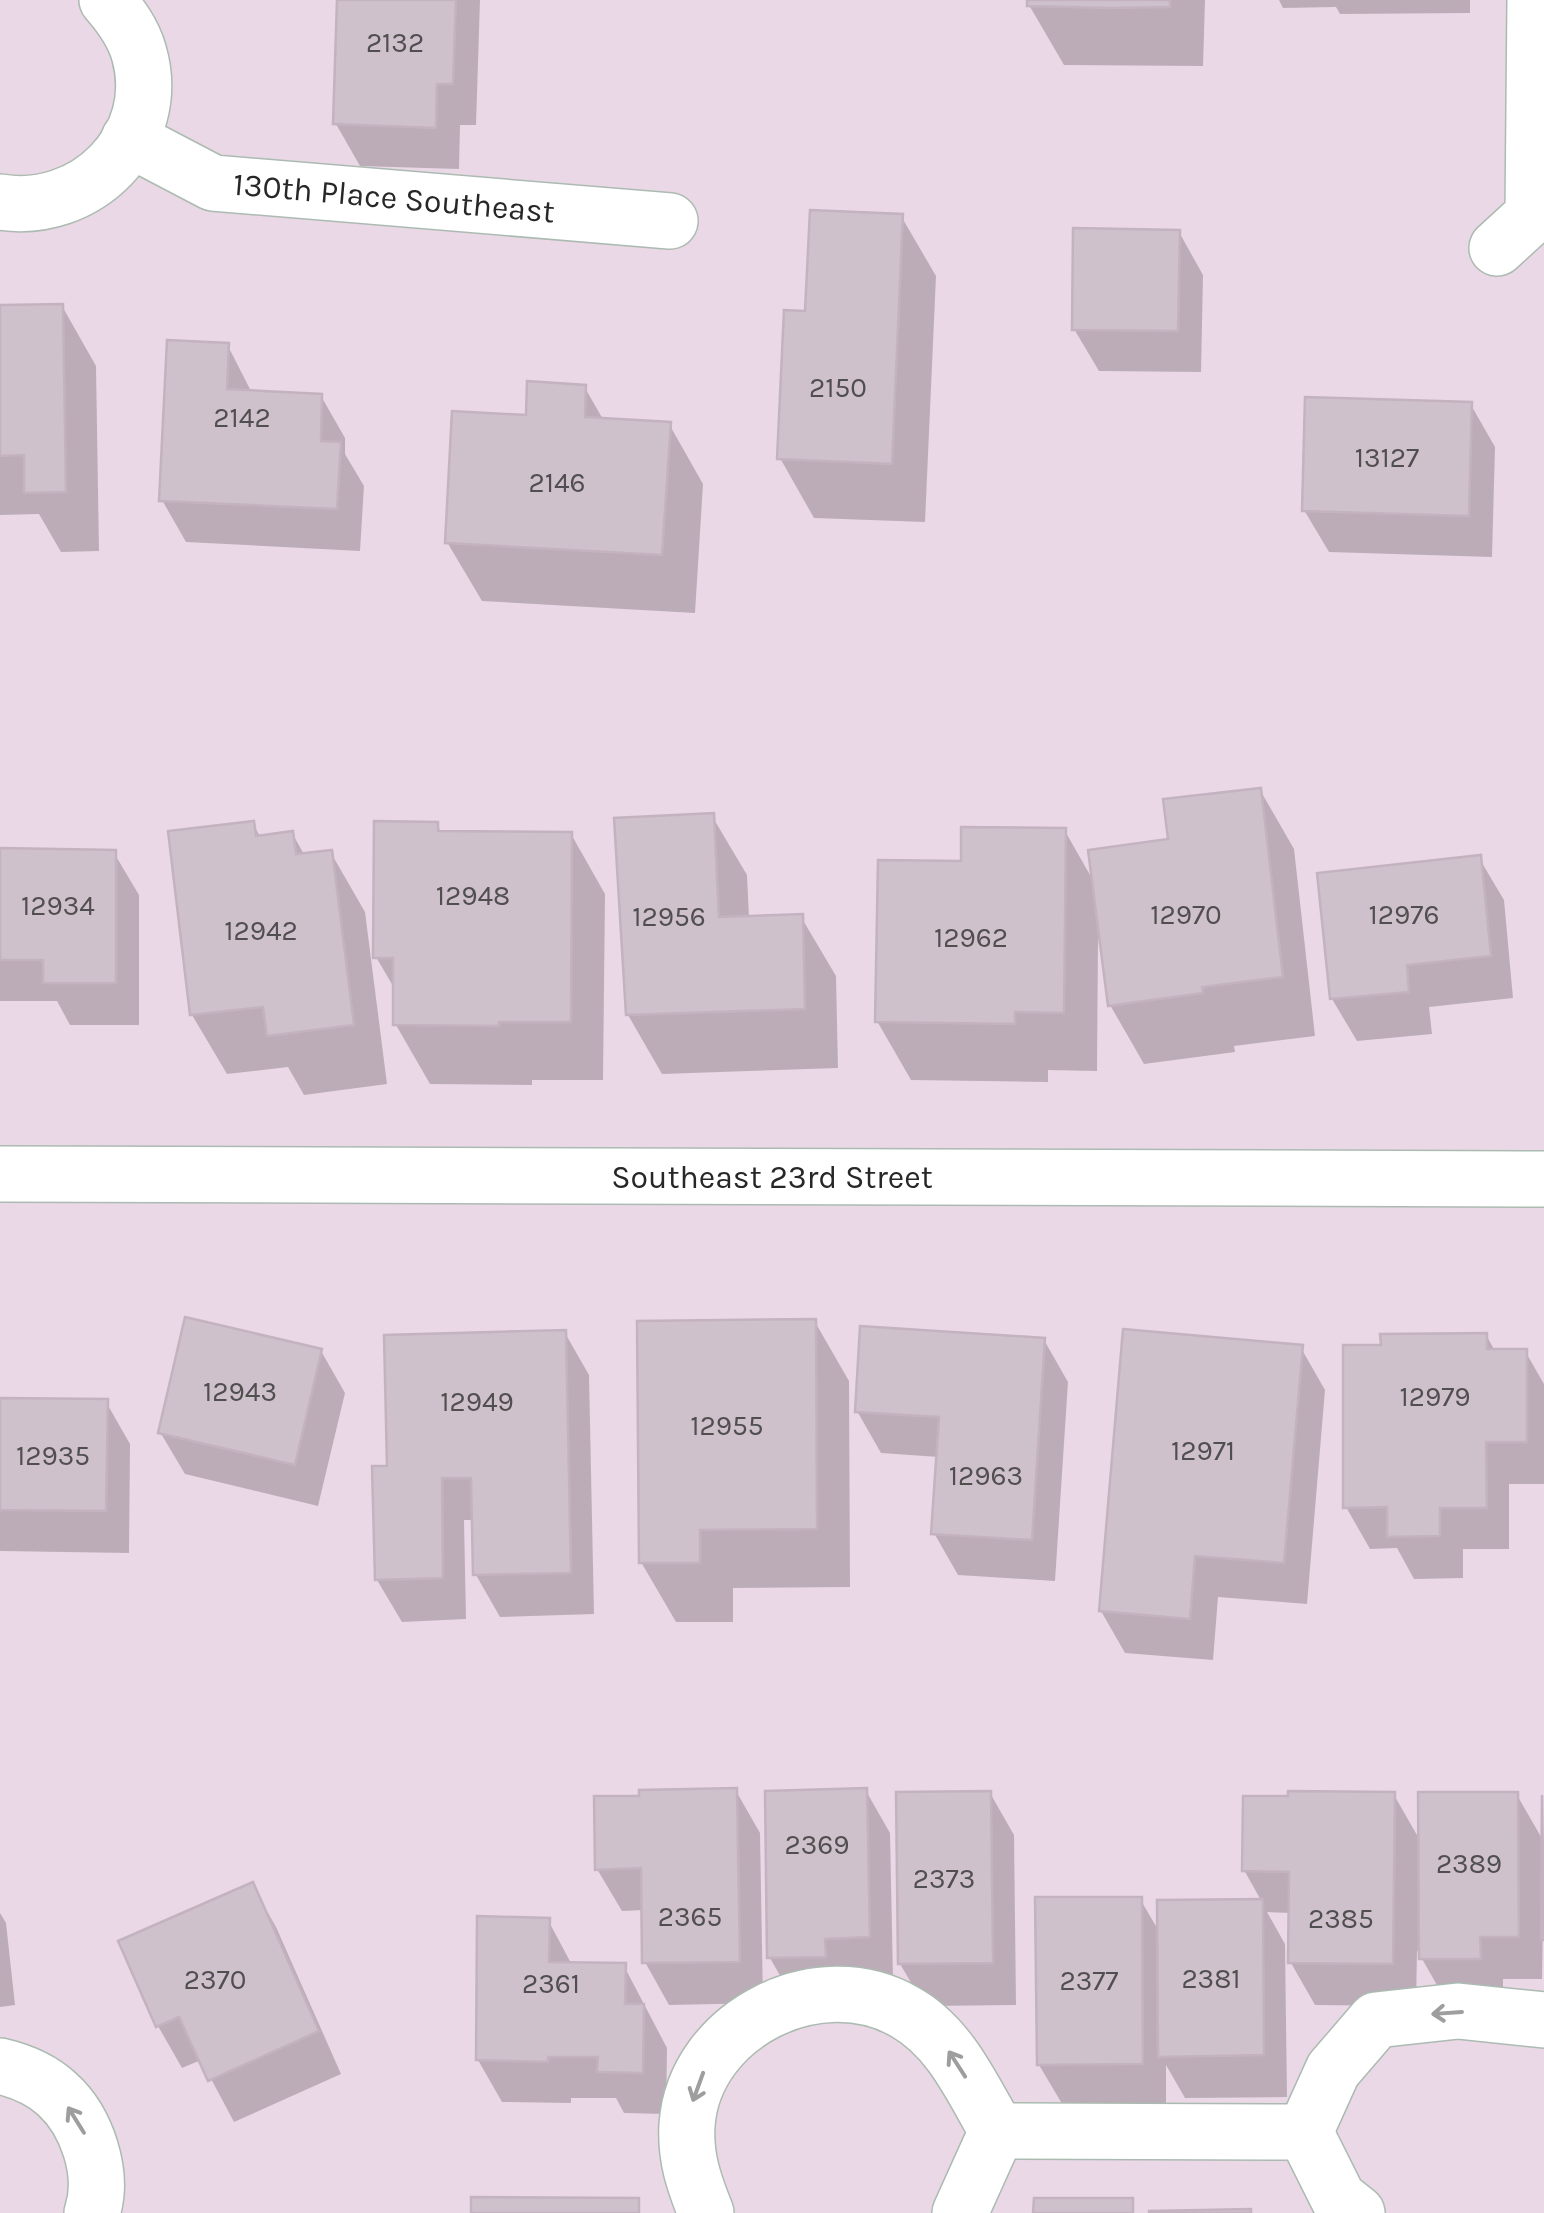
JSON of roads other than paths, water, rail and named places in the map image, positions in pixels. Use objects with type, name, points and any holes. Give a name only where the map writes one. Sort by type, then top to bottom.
[{"type":"street","points":[[0,202],[39,204],[74,194],[102,176],[129,139],[139,119],[144,86],[139,53],[126,22],[107,0]]},
{"type":"street","points":[[1496,248],[1533,215],[1535,0]]},
{"type":"street","name":"130th Place Southeast","points":[[129,139],[212,183],[670,222]]},
{"type":"street","name":"Southeast 23rd Street","points":[[0,1174],[1544,1180]]},
{"type":"street","points":[[706,2213],[689,2171],[687,2122],[700,2076],[728,2037],[766,2010],[811,1995],[860,1995],[904,2011],[942,2041],[997,2130]]},
{"type":"street","points":[[1305,2132],[1332,2070],[1376,2020],[1458,2011],[1544,2020]]},
{"type":"street","points":[[0,2066],[26,2073],[58,2095],[82,2127],[95,2165],[92,2213]]},
{"type":"street","points":[[997,2130],[1305,2132]]},
{"type":"street","points":[[960,2213],[997,2130]]},
{"type":"street","points":[[1305,2132],[1338,2198],[1357,2213]]}]
